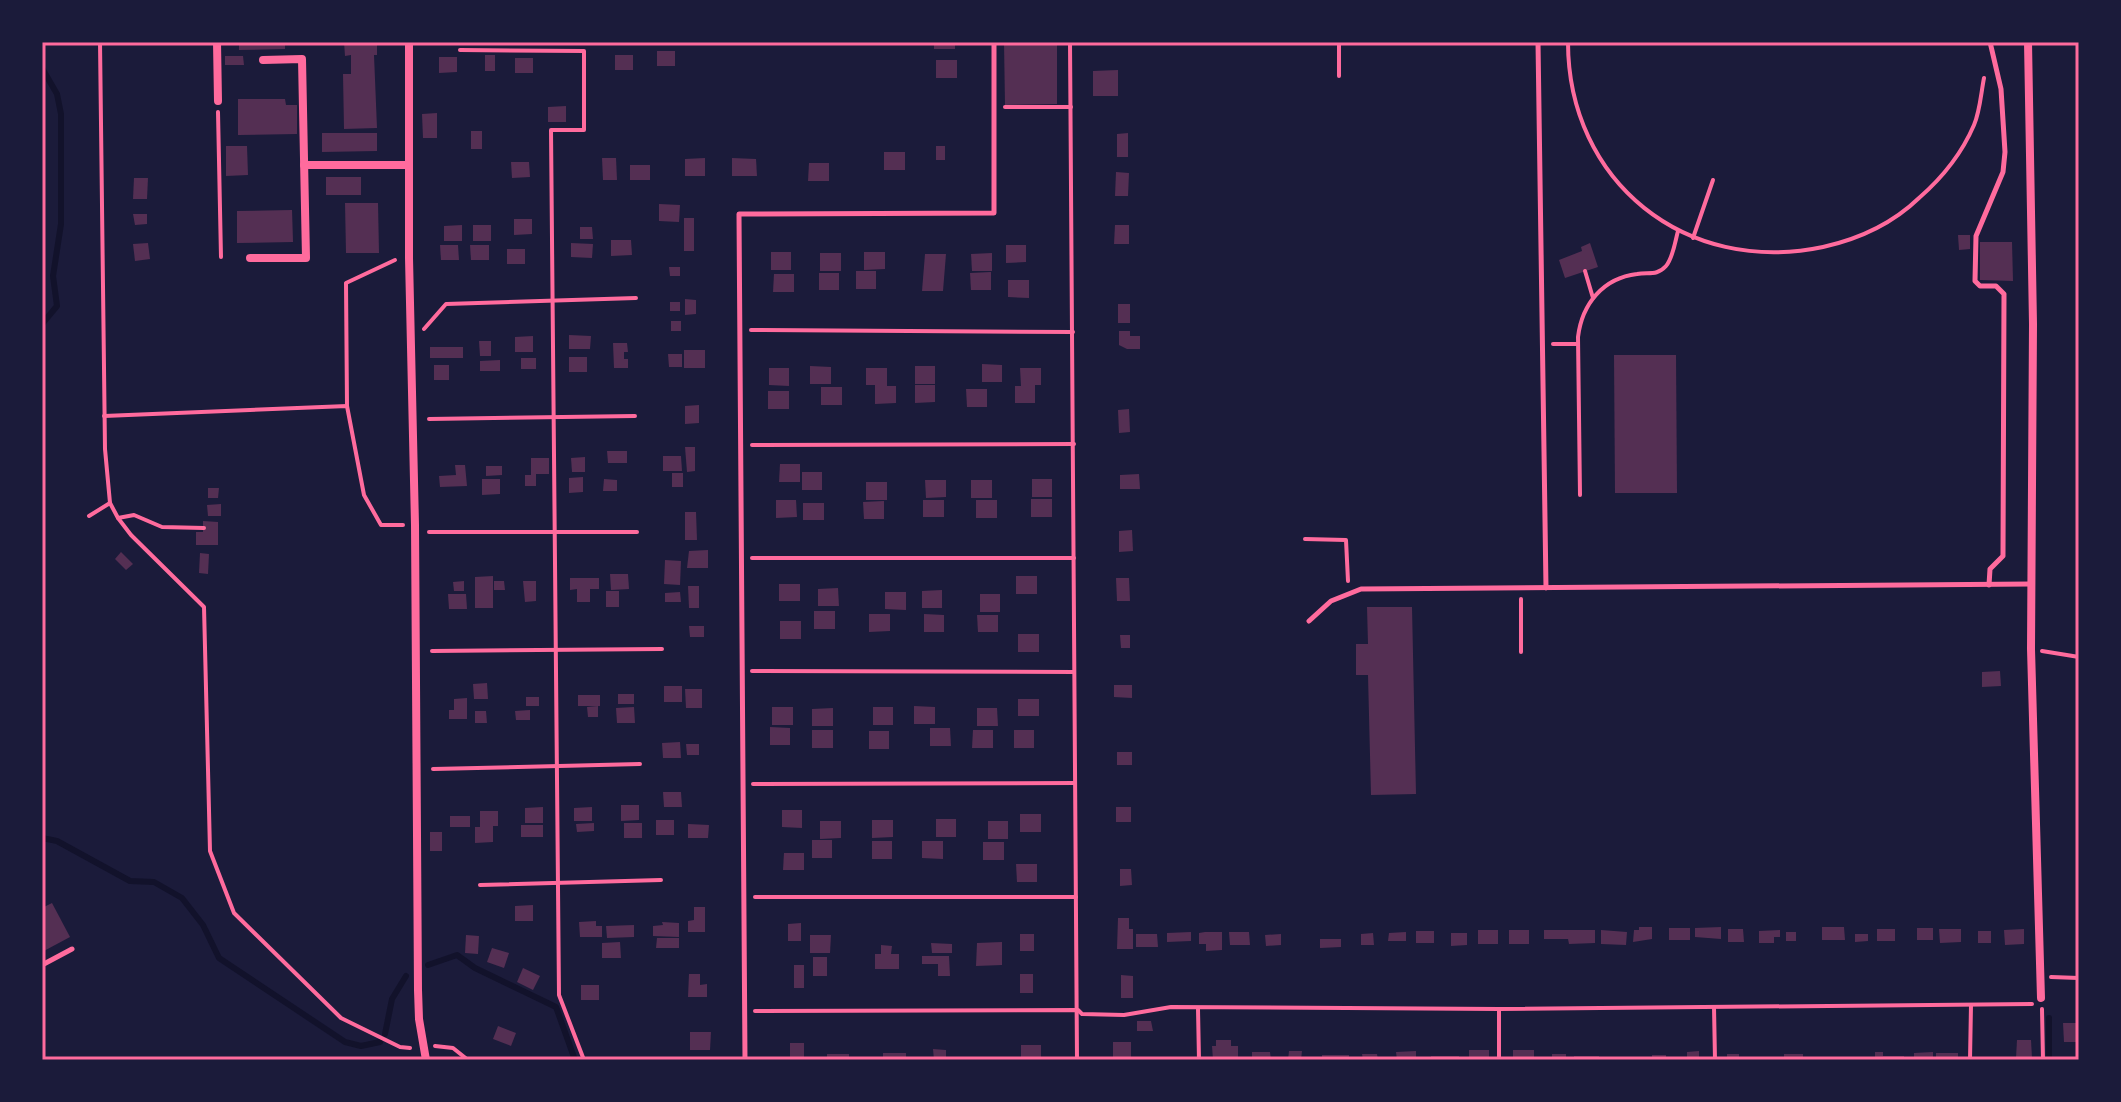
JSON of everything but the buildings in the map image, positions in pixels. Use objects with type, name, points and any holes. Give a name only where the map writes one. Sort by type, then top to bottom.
[{"type":"street","points":[[217,42],[218,101]]},
{"type":"street","points":[[409,42],[418,990],[422,1047],[426,1060]]},
{"type":"street","points":[[2028,42],[2033,324],[2031,649],[2034,895],[2042,1001]]},
{"type":"street","points":[[250,258],[306,258],[302,59],[263,60]]},
{"type":"street","points":[[304,165],[409,165]]},
{"type":"lane","points":[[745,1060],[739,214],[994,213],[994,42]]},
{"type":"lane","points":[[1538,42],[1546,588]]},
{"type":"lane","points":[[1989,585],[1990,569],[2003,556],[2004,294],[1996,286],[1980,286],[1975,281],[1976,236],[2003,172],[2005,152],[2001,89],[1990,42]]},
{"type":"lane","points":[[1309,621],[1331,601],[1361,589],[2031,584]]},
{"type":"lane","points":[[42,965],[72,949]]},
{"type":"path","points":[[100,42],[104,416],[110,503],[131,535],[204,607],[210,851],[234,913],[341,1018],[400,1047],[453,1048],[468,1060]]},
{"type":"path","points":[[1070,42],[1077,1060]]},
{"type":"path","points":[[1339,42],[1339,76]]},
{"type":"path","points":[[1568,42],[1568,74],[1590,141],[1609,172],[1633,200],[1662,222],[1693,238],[1730,249],[1767,254],[1806,251],[1844,242],[1877,229],[1908,209],[1934,185],[1955,159],[1975,124],[1986,68]]},
{"type":"path","points":[[460,50],[584,51],[584,130],[551,130],[559,995],[584,1060]]},
{"type":"path","points":[[218,101],[221,257]]},
{"type":"path","points":[[994,107],[1071,107]]},
{"type":"path","points":[[1693,238],[1713,180]]},
{"type":"path","points":[[1580,495],[1578,344],[1583,313],[1608,284],[1631,274],[1656,274],[1667,265],[1679,230]]},
{"type":"path","points":[[409,258],[400,258],[346,283],[347,406],[364,495],[381,525],[415,525]]},
{"type":"path","points":[[1585,271],[1593,298]]},
{"type":"path","points":[[412,343],[446,304],[636,298]]},
{"type":"path","points":[[741,330],[1073,332]]},
{"type":"path","points":[[1542,344],[1578,344]]},
{"type":"path","points":[[104,416],[347,406]]},
{"type":"path","points":[[429,419],[635,416]]},
{"type":"path","points":[[740,445],[1074,444]]},
{"type":"path","points":[[89,516],[110,503]]},
{"type":"path","points":[[118,518],[134,515],[162,527],[204,528]]},
{"type":"path","points":[[429,532],[637,532]]},
{"type":"path","points":[[1305,539],[1346,540],[1347,580],[1361,589]]},
{"type":"path","points":[[741,558],[1074,558]]},
{"type":"path","points":[[1521,588],[1521,652]]},
{"type":"path","points":[[432,651],[662,649]]},
{"type":"path","points":[[2031,649],[2079,657]]},
{"type":"path","points":[[741,671],[1074,672]]},
{"type":"path","points":[[433,769],[640,764]]},
{"type":"path","points":[[741,784],[1075,783]]},
{"type":"path","points":[[480,885],[661,880]]},
{"type":"path","points":[[742,897],[1076,897]]},
{"type":"path","points":[[2041,975],[2061,979],[2079,978]]},
{"type":"path","points":[[744,1011],[1078,1010],[1082,1014],[1124,1015],[1159,1008],[1499,1009],[1971,1005],[2042,1001],[2043,1060]]},
{"type":"path","points":[[1970,1060],[1971,1005]]},
{"type":"path","points":[[1714,1007],[1715,1060]]},
{"type":"path","points":[[1198,1009],[1199,1060]]},
{"type":"path","points":[[1499,1009],[1499,1060]]},
{"type":"waterway","points":[[42,68],[57,94],[61,114],[61,224],[53,276],[57,306],[42,324]]},
{"type":"waterway","points":[[42,838],[57,841],[130,881],[154,882],[182,898],[203,925],[219,958],[345,1042],[361,1046],[380,1042]]},
{"type":"waterway","points":[[428,965],[457,955],[475,968],[556,1007],[575,1060]]},
{"type":"waterway","points":[[385,1034],[392,999],[406,976]]},
{"type":"waterway","points":[[2049,1018],[2049,1060]]}]
